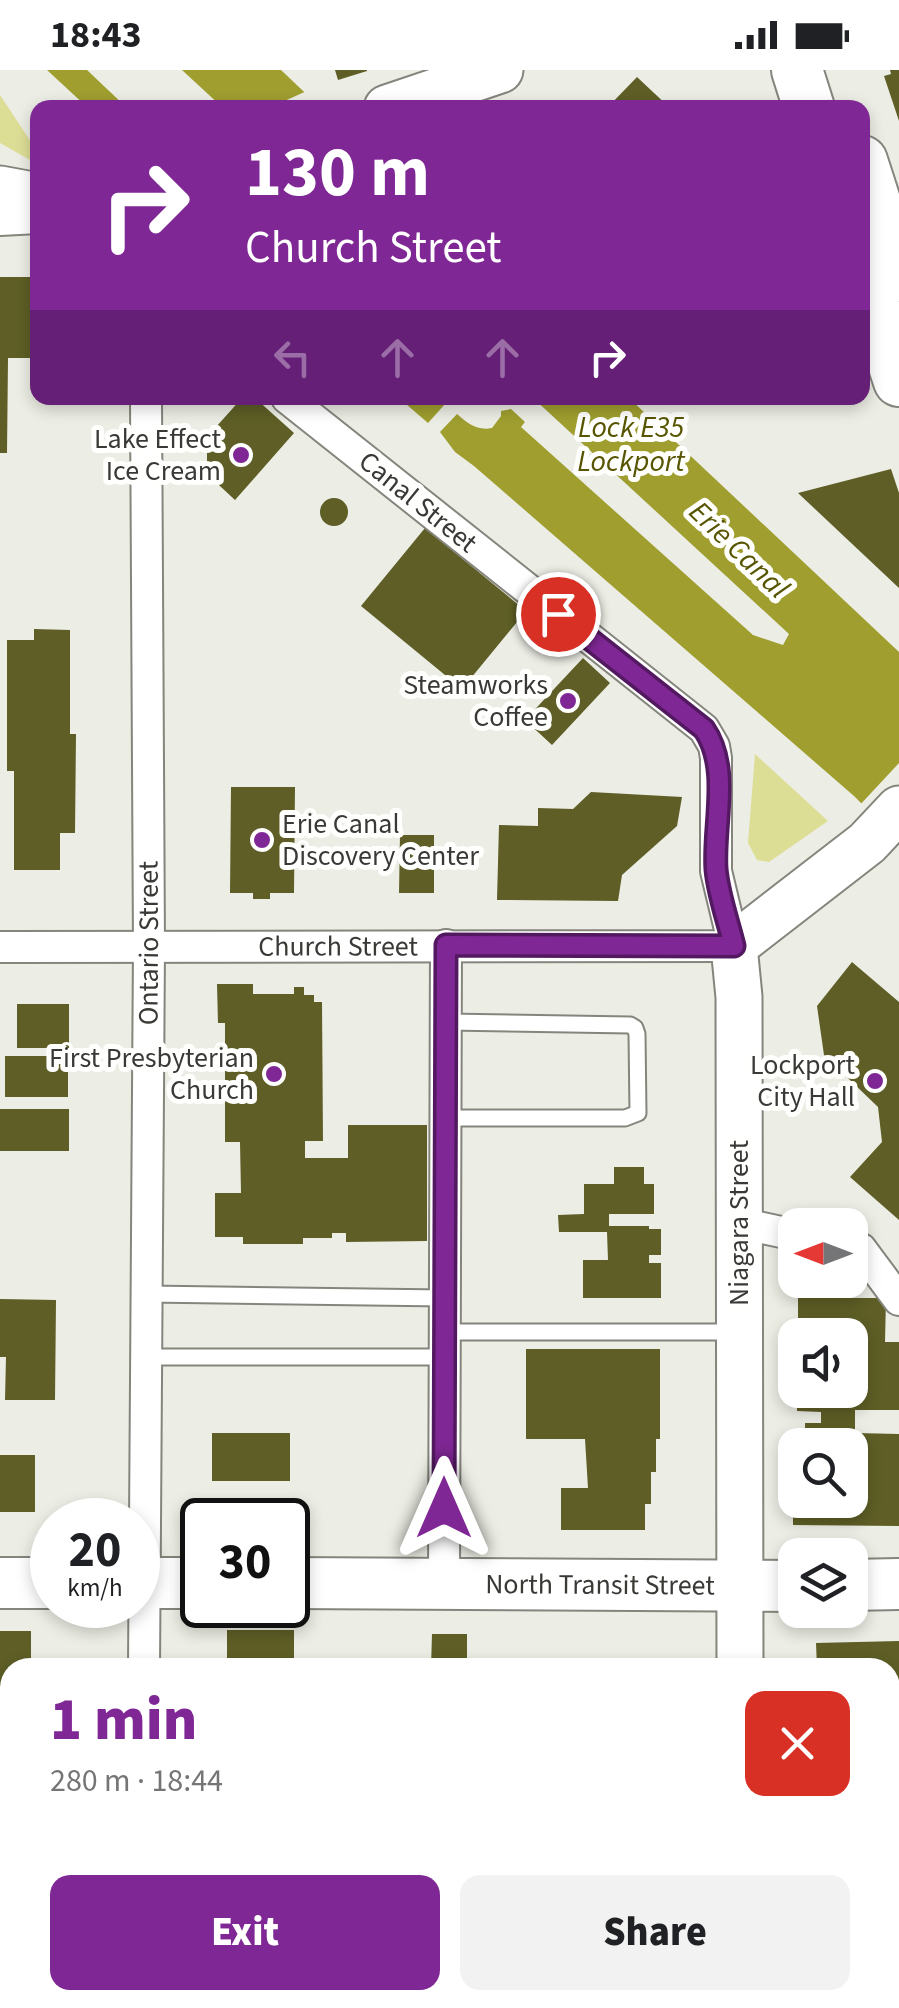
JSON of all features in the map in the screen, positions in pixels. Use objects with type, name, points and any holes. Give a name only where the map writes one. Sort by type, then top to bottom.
[{"type":"main road","points":[[797,70],[806,100]]},
{"type":"main road","points":[[834,70],[843,100]]},
{"type":"main road","points":[[870,186],[899,276]]},
{"type":"main road","points":[[870,294],[899,382]]},
{"type":"main road","points":[[0,1583],[30,1583]]},
{"type":"main road","name":"North Transit Street","points":[[310,1583],[778,1587]]},
{"type":"main road","points":[[868,1585],[899,1584]]},
{"type":"street","points":[[410,100],[500,70]]},
{"type":"street","points":[[0,189],[30,195]]},
{"type":"street","points":[[0,220],[30,218]]},
{"type":"street","name":"Ontario Street","points":[[143,1498],[149,947],[146,405]]},
{"type":"street","name":"Canal Street","points":[[296,405],[704,729],[714,746],[718,774],[716,871],[734,946]]},
{"type":"street","points":[[734,946],[866,843],[899,808]]},
{"type":"street","points":[[444,1583],[446,945]]},
{"type":"street","name":"Church Street","points":[[0,946],[734,946]]},
{"type":"street","name":"Niagara Street","points":[[734,946],[739,997],[740,1658]]},
{"type":"street","points":[[739,1223],[778,1231]]},
{"type":"street","points":[[868,1258],[899,1300]]},
{"type":"street","name":"Ontario Street","points":[[143,1628],[144,1658]]},
{"type":"lane","points":[[446,1022],[630,1025],[637,1034],[638,1113],[625,1118],[446,1118]]},
{"type":"lane","points":[[147,1294],[444,1298]]},
{"type":"lane","points":[[146,1357],[740,1332]]},
{"type":"green space","points":[[0,95],[30,140],[30,160],[0,143]]},
{"type":"green space","points":[[755,754],[828,821],[769,862],[757,860],[748,843]]},
{"type":"water","points":[[47,70],[87,70],[119,100],[79,100]]},
{"type":"water","points":[[182,70],[281,70],[313,100],[214,100]]},
{"type":"water","points":[[407,405],[444,405],[428,423]]},
{"type":"water","points":[[541,405],[636,405],[899,652],[899,841],[854,796],[455,452],[440,432],[457,414],[477,427],[492,428],[501,411],[511,409],[525,422],[521,427],[753,635],[783,645],[789,634]]},
{"type":"pier","points":[[309,90],[318,100],[287,100]]},
{"type":"pier","points":[[899,763],[899,846],[858,807]]},
{"type":"building","points":[[335,70],[367,70],[367,71],[338,80]]},
{"type":"building","points":[[890,70],[899,70],[899,121],[884,76],[891,74]]},
{"type":"building","points":[[637,77],[661,100],[615,100]]},
{"type":"building","points":[[0,277],[30,277],[30,358],[8,358],[7,453],[0,453]]},
{"type":"building","name":"Lake Effect Ice Cream","points":[[236,405],[263,405],[294,433],[235,500],[207,474],[207,437]]},
{"type":"building","points":[[891,469],[899,493],[899,588],[798,493]]},
{"type":"building","points":[[334,498],[344,502],[348,512],[344,522],[334,526],[324,522],[320,512],[324,502]]},
{"type":"building","points":[[425,528],[526,611],[462,689],[361,606]]},
{"type":"building","points":[[34,629],[70,630],[70,734],[76,734],[75,833],[60,833],[60,870],[14,870],[14,771],[7,771],[7,640],[34,640]]},
{"type":"building","name":"Steamworks Coffee","points":[[583,658],[610,683],[552,745],[525,720]]},
{"type":"building","name":"Erie Canal Discovery Center","points":[[231,787],[295,787],[294,893],[270,893],[270,899],[253,899],[253,893],[230,893]]},
{"type":"building","points":[[591,792],[682,797],[677,826],[622,875],[618,901],[497,900],[499,825],[538,826],[538,808],[573,809]]},
{"type":"building","points":[[400,835],[434,835],[434,893],[399,893]]},
{"type":"building","name":"Lockport City Hall","points":[[852,962],[899,1002],[899,1220],[850,1177],[882,1142],[878,1107],[824,1055],[817,1006]]},
{"type":"building","name":"First Presbyterian Church","points":[[217,984],[253,984],[253,994],[294,994],[294,987],[304,987],[304,995],[314,995],[314,1002],[322,1002],[323,1141],[305,1141],[305,1158],[348,1158],[348,1125],[427,1125],[427,1241],[346,1242],[346,1233],[332,1233],[332,1238],[303,1238],[303,1244],[243,1244],[243,1237],[215,1237],[215,1193],[241,1193],[240,1142],[225,1142],[225,1023],[218,1023]]},
{"type":"building","points":[[17,1004],[69,1004],[69,1048],[17,1048]]},
{"type":"building","points":[[5,1056],[68,1056],[68,1097],[5,1097]]},
{"type":"building","points":[[0,1109],[69,1109],[69,1151],[0,1151]]},
{"type":"building","points":[[614,1167],[644,1167],[644,1184],[654,1184],[654,1214],[609,1214],[609,1226],[661,1229],[661,1255],[649,1255],[649,1263],[661,1263],[661,1298],[583,1298],[583,1260],[608,1260],[607,1232],[559,1232],[558,1215],[584,1214],[584,1184],[614,1184]]},
{"type":"building","points":[[798,1298],[886,1298],[885,1342],[899,1342],[899,1410],[855,1410],[855,1428],[805,1428],[805,1423],[821,1423],[821,1412],[797,1408],[868,1408],[868,1318],[798,1318]]},
{"type":"building","points":[[0,1299],[56,1300],[55,1400],[5,1400],[6,1357],[0,1357]]},
{"type":"building","points":[[526,1349],[660,1349],[660,1439],[656,1439],[656,1472],[651,1472],[651,1504],[645,1504],[645,1530],[561,1530],[561,1488],[588,1488],[585,1439],[526,1439]]},
{"type":"building","points":[[212,1433],[290,1433],[290,1481],[212,1481]]},
{"type":"building","points":[[868,1433],[899,1434],[899,1526],[793,1525],[793,1518],[868,1518]]},
{"type":"building","points":[[0,1455],[35,1455],[35,1498],[30,1498],[30,1512],[0,1512]]},
{"type":"building","points":[[227,1630],[294,1630],[294,1658],[227,1658]]},
{"type":"building","points":[[0,1631],[31,1631],[31,1658],[0,1658]]},
{"type":"building","points":[[432,1634],[467,1634],[467,1658],[431,1658]]},
{"type":"building","points":[[899,1641],[899,1658],[817,1658],[816,1643]]},
{"type":"place","name":"Lake Effect Ice Cream","points":[[241,455]]},
{"type":"place","name":"Steamworks Coffee","points":[[568,701]]},
{"type":"place","name":"Erie Canal Discovery Center","points":[[262,840]]},
{"type":"place","name":"First Presbyterian Church","points":[[274,1074]]},
{"type":"place","name":"Lockport City Hall","points":[[875,1081]]},
{"type":"route","points":[[444,1508],[446,945],[734,946],[716,871],[718,774],[710,738],[704,729],[558,614]]},
{"type":"water label","name":"Lock E35 Lockport","points":[[631,444]]},
{"type":"water label","name":"Erie Canal","points":[[739,550]]}]
